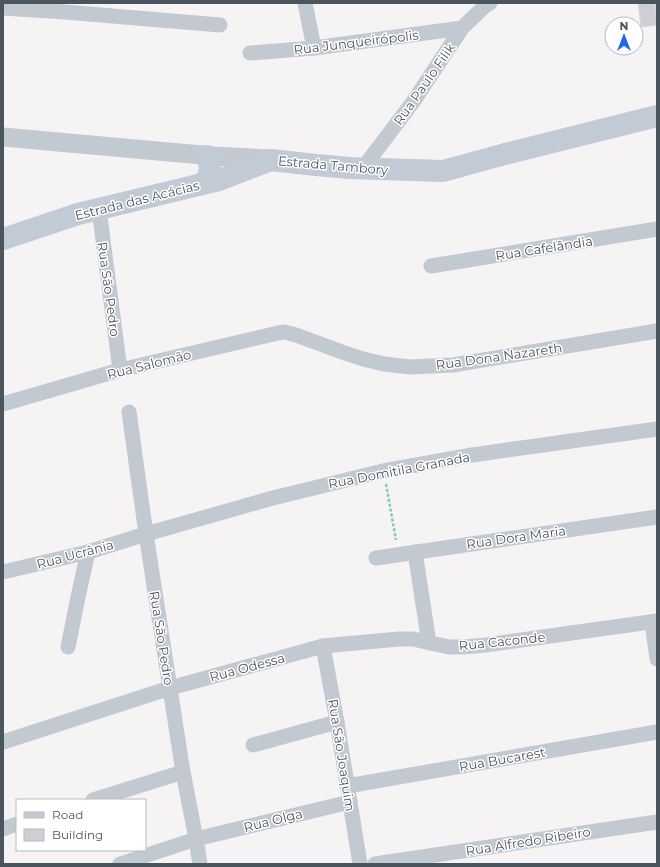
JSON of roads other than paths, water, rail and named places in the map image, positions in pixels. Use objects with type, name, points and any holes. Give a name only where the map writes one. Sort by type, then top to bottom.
[{"type":"main road","name":"Estrada Tambory","points":[[271,160],[316,165],[443,171],[657,116]]},
{"type":"main road","points":[[203,183],[207,180],[210,171],[210,163],[207,156]]},
{"type":"main road","name":"Estrada das Acácias","points":[[3,239],[78,214],[219,180],[271,160]]},
{"type":"street","points":[[3,8],[8,3]]},
{"type":"street","points":[[305,3],[314,48]]},
{"type":"street","name":"Rua Paulo Filik","points":[[363,168],[413,102],[462,28],[490,3]]},
{"type":"street","points":[[3,8],[220,25]]},
{"type":"street","name":"Rua Junqueirópolis","points":[[250,53],[314,48],[462,28]]},
{"type":"street","name":"Estrada Tambory","points":[[3,137],[207,156],[271,160]]},
{"type":"street","name":"Rua São Pedro","points":[[99,209],[120,370]]},
{"type":"street","name":"Rua Cafelândia","points":[[431,266],[657,229]]},
{"type":"street","name":"Rua Salomão","points":[[3,404],[120,370],[270,334],[284,332],[296,334]]},
{"type":"street","name":"Rua Dona Nazareth","points":[[296,334],[363,360],[410,367],[453,365],[657,332]]},
{"type":"street","name":"Rua São Pedro","points":[[129,412],[146,534],[183,772],[200,864]]},
{"type":"street","name":"Rua Domitila Granada","points":[[146,534],[273,498],[383,471],[472,455],[657,429]]},
{"type":"street","name":"Rua Dora Maria","points":[[376,558],[657,517]]},
{"type":"street","name":"Rua Ucrânia","points":[[3,572],[88,552],[146,534]]},
{"type":"street","points":[[68,647],[88,552]]},
{"type":"street","points":[[416,552],[429,643]]},
{"type":"street","points":[[654,621],[657,659]]},
{"type":"street","name":"Rua Caconde","points":[[323,646],[413,639],[449,647],[464,647],[654,621]]},
{"type":"street","name":"Rua Odessa","points":[[3,742],[170,688],[323,646]]},
{"type":"street","name":"Rua São Joaquim","points":[[323,646],[360,864]]},
{"type":"street","points":[[253,745],[337,722]]},
{"type":"street","name":"Rua Bucarest","points":[[347,786],[657,732]]},
{"type":"street","points":[[96,799],[183,772]]},
{"type":"street","name":"Rua Olga","points":[[120,864],[196,839],[350,802]]},
{"type":"street","name":"Rua Alfredo Ribeiro","points":[[375,864],[657,822]]},
{"type":"street","points":[[3,829],[16,824]]}]
